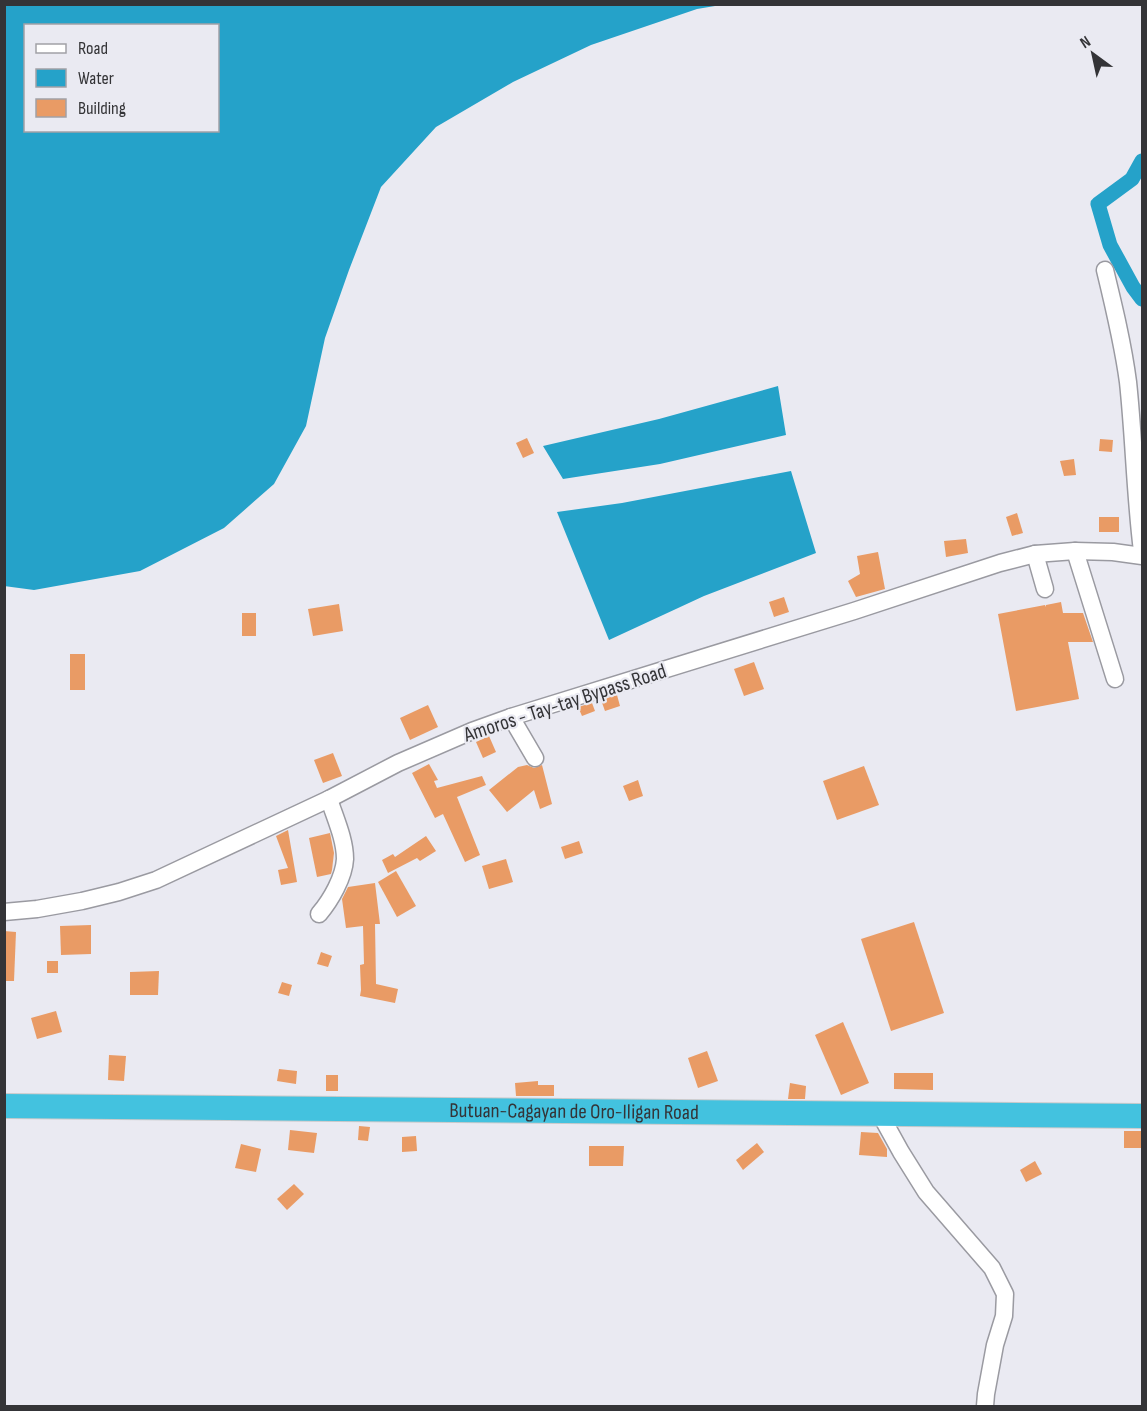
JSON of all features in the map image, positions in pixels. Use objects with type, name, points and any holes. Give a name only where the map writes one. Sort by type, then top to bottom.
[{"type":"highway","name":"Butuan-Cagayan de Oro-Iligan Road","points":[[4,1106],[1143,1116]]},
{"type":"street","points":[[1105,270],[1118,322],[1128,382],[1143,554]]},
{"type":"street","points":[[1075,551],[1115,679]]},
{"type":"street","name":"Amoros - Tay-tay Bypass Road","points":[[4,912],[82,901],[156,880],[329,799],[398,763],[472,731],[1000,563],[1035,554],[1075,551],[1143,554]]},
{"type":"street","points":[[1035,554],[1045,589]]},
{"type":"street","points":[[511,717],[535,758]]},
{"type":"street","points":[[319,914],[334,893],[345,860],[341,834],[329,799]]},
{"type":"street","points":[[880,1114],[926,1192],[992,1268],[1005,1294],[1004,1316],[995,1345],[985,1407]]},
{"type":"water","points":[[5,4],[721,5],[697,9],[591,45],[513,82],[436,127],[381,187],[325,338],[306,426],[274,484],[224,528],[140,571],[34,590],[4,586]]},
{"type":"water","points":[[778,386],[786,435],[660,464],[563,479],[543,446],[659,419]]},
{"type":"water","points":[[791,471],[816,553],[704,596],[609,640],[557,512],[622,503]]},
{"type":"building","points":[[527,438],[534,453],[523,458],[516,443]]},
{"type":"building","points":[[1100,439],[1113,440],[1112,452],[1099,451]]},
{"type":"building","points":[[1074,459],[1076,475],[1064,476],[1060,461]]},
{"type":"building","points":[[1017,513],[1023,533],[1012,536],[1006,517]]},
{"type":"building","points":[[1099,517],[1119,517],[1119,532],[1099,532]]},
{"type":"building","points":[[966,539],[968,553],[946,557],[944,541]]},
{"type":"building","points":[[878,552],[885,589],[856,597],[848,581],[860,574],[857,556]]},
{"type":"building","points":[[784,597],[789,612],[774,617],[769,602]]},
{"type":"building","points":[[1061,602],[1063,613],[1083,613],[1093,642],[1068,642],[1079,699],[1016,711],[998,614],[1045,605],[1046,607],[1046,605]]},
{"type":"building","points":[[339,604],[343,631],[313,636],[308,609]]},
{"type":"building","points":[[242,613],[256,613],[256,636],[242,636]]},
{"type":"building","points":[[70,654],[85,654],[85,690],[70,690]]},
{"type":"building","points":[[754,662],[764,689],[744,696],[734,669]]},
{"type":"building","points":[[617,695],[620,706],[605,711],[601,700]]},
{"type":"building","points":[[592,703],[595,711],[582,716],[578,707]]},
{"type":"building","points":[[428,705],[438,727],[410,740],[400,718]]},
{"type":"building","points":[[489,736],[496,752],[483,758],[476,742]]},
{"type":"building","points":[[333,753],[342,776],[323,783],[314,760]]},
{"type":"building","points":[[429,764],[438,780],[434,781],[437,788],[482,776],[486,785],[457,797],[480,855],[465,862],[443,814],[435,818],[412,773]]},
{"type":"building","points":[[527,765],[534,768],[542,765],[552,804],[540,809],[534,790],[507,812],[489,790],[518,767]]},
{"type":"building","points":[[864,766],[879,805],[837,820],[823,781]]},
{"type":"building","points":[[638,780],[643,796],[629,801],[623,786]]},
{"type":"building","points":[[288,830],[297,882],[281,885],[278,870],[288,868],[276,836]]},
{"type":"building","points":[[330,833],[334,853],[331,874],[317,877],[309,838]]},
{"type":"building","points":[[426,836],[436,851],[420,861],[417,858],[388,873],[382,860],[393,854],[395,857]]},
{"type":"building","points":[[579,841],[583,853],[565,859],[561,847]]},
{"type":"building","points":[[506,859],[513,882],[489,889],[482,866]]},
{"type":"building","points":[[396,871],[416,906],[397,917],[378,882]]},
{"type":"building","points":[[375,883],[380,924],[375,924],[376,984],[398,989],[395,1003],[360,996],[360,965],[364,964],[363,926],[346,928],[342,899],[348,887]]},
{"type":"building","points":[[914,922],[944,1013],[891,1031],[861,939]]},
{"type":"building","points":[[91,925],[91,954],[61,955],[60,926]]},
{"type":"building","points":[[4,931],[16,932],[14,981],[4,981]]},
{"type":"building","points":[[321,952],[332,956],[328,967],[317,964]]},
{"type":"building","points":[[47,961],[58,961],[58,973],[47,973]]},
{"type":"building","points":[[159,971],[158,995],[130,995],[130,972]]},
{"type":"building","points":[[282,982],[292,985],[289,996],[278,993]]},
{"type":"building","points":[[56,1011],[62,1032],[37,1039],[31,1018]]},
{"type":"building","points":[[843,1022],[869,1083],[841,1095],[815,1035]]},
{"type":"building","points":[[707,1051],[718,1081],[698,1088],[688,1058]]},
{"type":"building","points":[[109,1055],[126,1056],[124,1081],[108,1080]]},
{"type":"building","points":[[279,1069],[297,1071],[296,1084],[277,1081]]},
{"type":"building","points":[[894,1073],[933,1073],[933,1090],[894,1089]]},
{"type":"building","points":[[326,1075],[338,1075],[338,1091],[326,1091]]},
{"type":"building","points":[[538,1081],[538,1085],[554,1085],[554,1096],[516,1096],[515,1083]]},
{"type":"building","points":[[790,1083],[806,1086],[805,1099],[788,1099]]},
{"type":"building","points":[[359,1126],[370,1127],[368,1141],[358,1140]]},
{"type":"building","points":[[290,1130],[317,1133],[314,1153],[288,1150]]},
{"type":"building","points":[[1124,1131],[1143,1131],[1143,1148],[1124,1148]]},
{"type":"building","points":[[861,1132],[878,1133],[887,1149],[887,1157],[859,1155]]},
{"type":"building","points":[[416,1136],[417,1151],[402,1152],[402,1137]]},
{"type":"building","points":[[757,1143],[764,1152],[743,1170],[736,1160]]},
{"type":"building","points":[[241,1144],[261,1149],[256,1172],[235,1168]]},
{"type":"building","points":[[589,1146],[624,1146],[623,1166],[589,1166]]},
{"type":"building","points":[[1035,1161],[1042,1174],[1026,1182],[1020,1170]]},
{"type":"building","points":[[294,1184],[304,1194],[287,1210],[277,1199]]},
{"type":"waterway","points":[[1142,161],[1132,179],[1098,204],[1110,245],[1142,299]]}]
